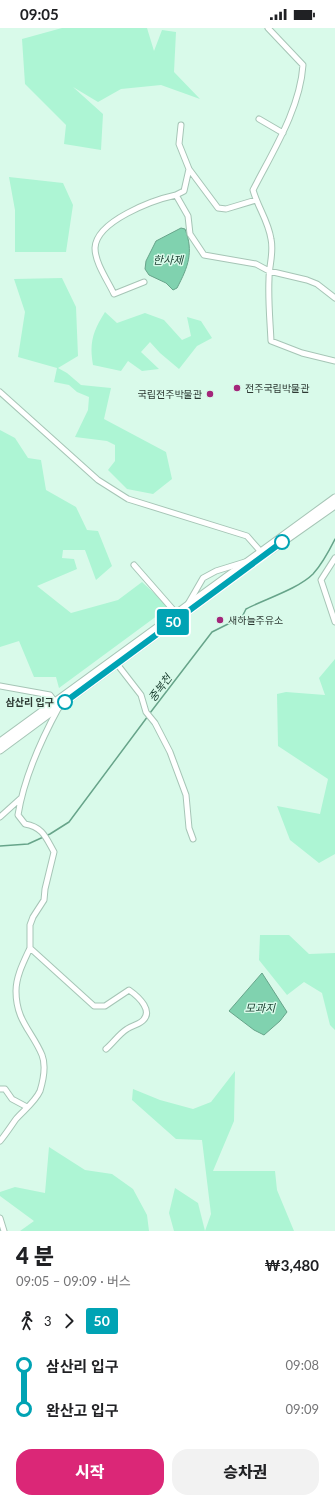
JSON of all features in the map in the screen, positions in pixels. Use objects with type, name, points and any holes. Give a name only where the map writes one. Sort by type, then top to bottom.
[{"type":"street","points":[[268,28],[303,65],[302,80],[295,103],[283,133],[253,190],[256,200],[265,215],[271,240],[272,260],[269,271],[271,341],[302,353],[335,361]]},
{"type":"street","points":[[259,119],[283,133]]},
{"type":"street","points":[[181,125],[179,144],[189,169],[218,208],[226,210],[256,200]]},
{"type":"street","points":[[144,282],[114,294],[96,256],[95,247],[103,230],[129,213],[162,198],[176,195],[184,191],[189,169]]},
{"type":"street","points":[[176,195],[188,216],[190,234],[204,255],[256,264],[269,271],[307,280],[318,284],[335,298]]},
{"type":"street","points":[[0,392],[98,480],[128,499],[247,536],[262,553]]},
{"type":"street","points":[[0,742],[4,737],[58,704],[117,664],[335,498]]},
{"type":"street","points":[[0,750],[176,613],[245,562],[333,509]]},
{"type":"street","points":[[335,558],[321,580],[335,622]]},
{"type":"street","points":[[188,604],[203,578],[216,571],[245,562]]},
{"type":"street","points":[[134,565],[176,613]]},
{"type":"street","points":[[117,664],[141,695],[146,712],[153,720],[170,752],[184,785],[189,828],[192,839]]},
{"type":"street","points":[[0,686],[50,695],[58,704]]},
{"type":"street","points":[[0,1141],[39,1092],[43,1080],[44,1065],[42,1056],[21,1019],[16,991],[19,974],[30,948],[30,925],[33,917],[44,900],[45,889],[54,852],[45,834],[34,825],[25,824],[18,815],[21,798],[43,737],[58,704]]},
{"type":"street","points":[[0,817],[21,798]]},
{"type":"street","points":[[30,948],[94,1006],[105,1006],[129,990],[144,1005],[147,1010],[147,1015],[142,1021],[126,1029],[106,1049]]},
{"type":"street","points":[[0,1089],[5,1089],[12,1099],[27,1107]]},
{"type":"street","points":[[0,1218],[4,1231]]},
{"type":"shaded area","points":[[62,28],[147,28],[154,51],[162,30],[176,32],[174,72],[200,99],[161,85],[121,89],[98,102],[73,87],[103,114],[101,150],[64,144],[66,125],[25,84],[22,39]]},
{"type":"shaded area","points":[[9,177],[63,183],[73,205],[66,252],[15,252],[15,210]]},
{"type":"shaded area","points":[[62,278],[76,307],[78,356],[58,368],[67,373],[81,385],[111,388],[104,419],[166,452],[172,479],[153,494],[127,489],[108,470],[115,461],[115,445],[107,441],[75,437],[88,410],[89,397],[77,392],[69,385],[54,382],[57,368],[18,357],[25,312],[14,279]]},
{"type":"shaded area","points":[[105,312],[117,323],[145,313],[164,320],[182,340],[191,336],[187,317],[201,321],[212,338],[197,346],[179,369],[160,353],[150,342],[141,352],[159,369],[142,371],[128,361],[121,371],[93,365],[93,337]]},
{"type":"shaded area","points":[[0,430],[15,438],[28,458],[41,460],[46,490],[76,507],[87,530],[98,531],[112,566],[96,580],[85,550],[63,550],[62,558],[74,559],[77,569],[37,586],[71,613],[118,600],[142,582],[169,607],[59,688],[56,677],[34,677],[19,641],[0,647]]},
{"type":"shaded area","points":[[335,659],[335,854],[319,863],[290,840],[277,806],[320,814],[328,779],[278,746],[277,694],[286,692],[325,695],[319,678]]},
{"type":"shaded area","points":[[260,935],[289,935],[309,954],[335,953],[335,1030],[330,1025],[322,993],[304,982],[287,995],[259,960]]},
{"type":"shaded area","points":[[235,1071],[234,1121],[213,1171],[275,1171],[277,1190],[294,1231],[205,1231],[211,1214],[202,1140],[176,1139],[132,1100],[133,1089],[160,1100],[193,1109],[211,1102]]},
{"type":"shaded area","points":[[49,1147],[85,1170],[112,1174],[133,1189],[147,1215],[149,1231],[20,1231],[34,1221],[0,1196],[0,1192],[15,1187],[45,1193]]},
{"type":"shaded area","points":[[175,1188],[198,1203],[205,1231],[174,1231],[169,1213]]},
{"type":"water","name":"한사제","points":[[181,228],[185,229],[188,237],[189,252],[187,266],[177,288],[173,290],[166,283],[149,275],[145,269],[146,261],[156,241]]},
{"type":"water","name":"모과지","points":[[262,973],[287,1012],[280,1021],[264,1035],[254,1030],[229,1011]]},
{"type":"waterway","name":"중복천","points":[[150,713],[212,632],[242,617],[246,609],[290,589],[307,579],[319,566],[335,539]]},
{"type":"waterway","name":"중복천","points":[[0,846],[28,844],[50,834],[69,822],[148,716]]},
{"type":"bus line","name":"50","points":[[65,702],[282,542]]},
{"type":"place","name":"전주국립박물관","points":[[237,388]]},
{"type":"place","name":"국립전주박물관","points":[[210,394]]},
{"type":"place","name":"새하늘주유소","points":[[220,620]]},
{"type":"place","name":"삼산리 입구","points":[[65,702]]}]
